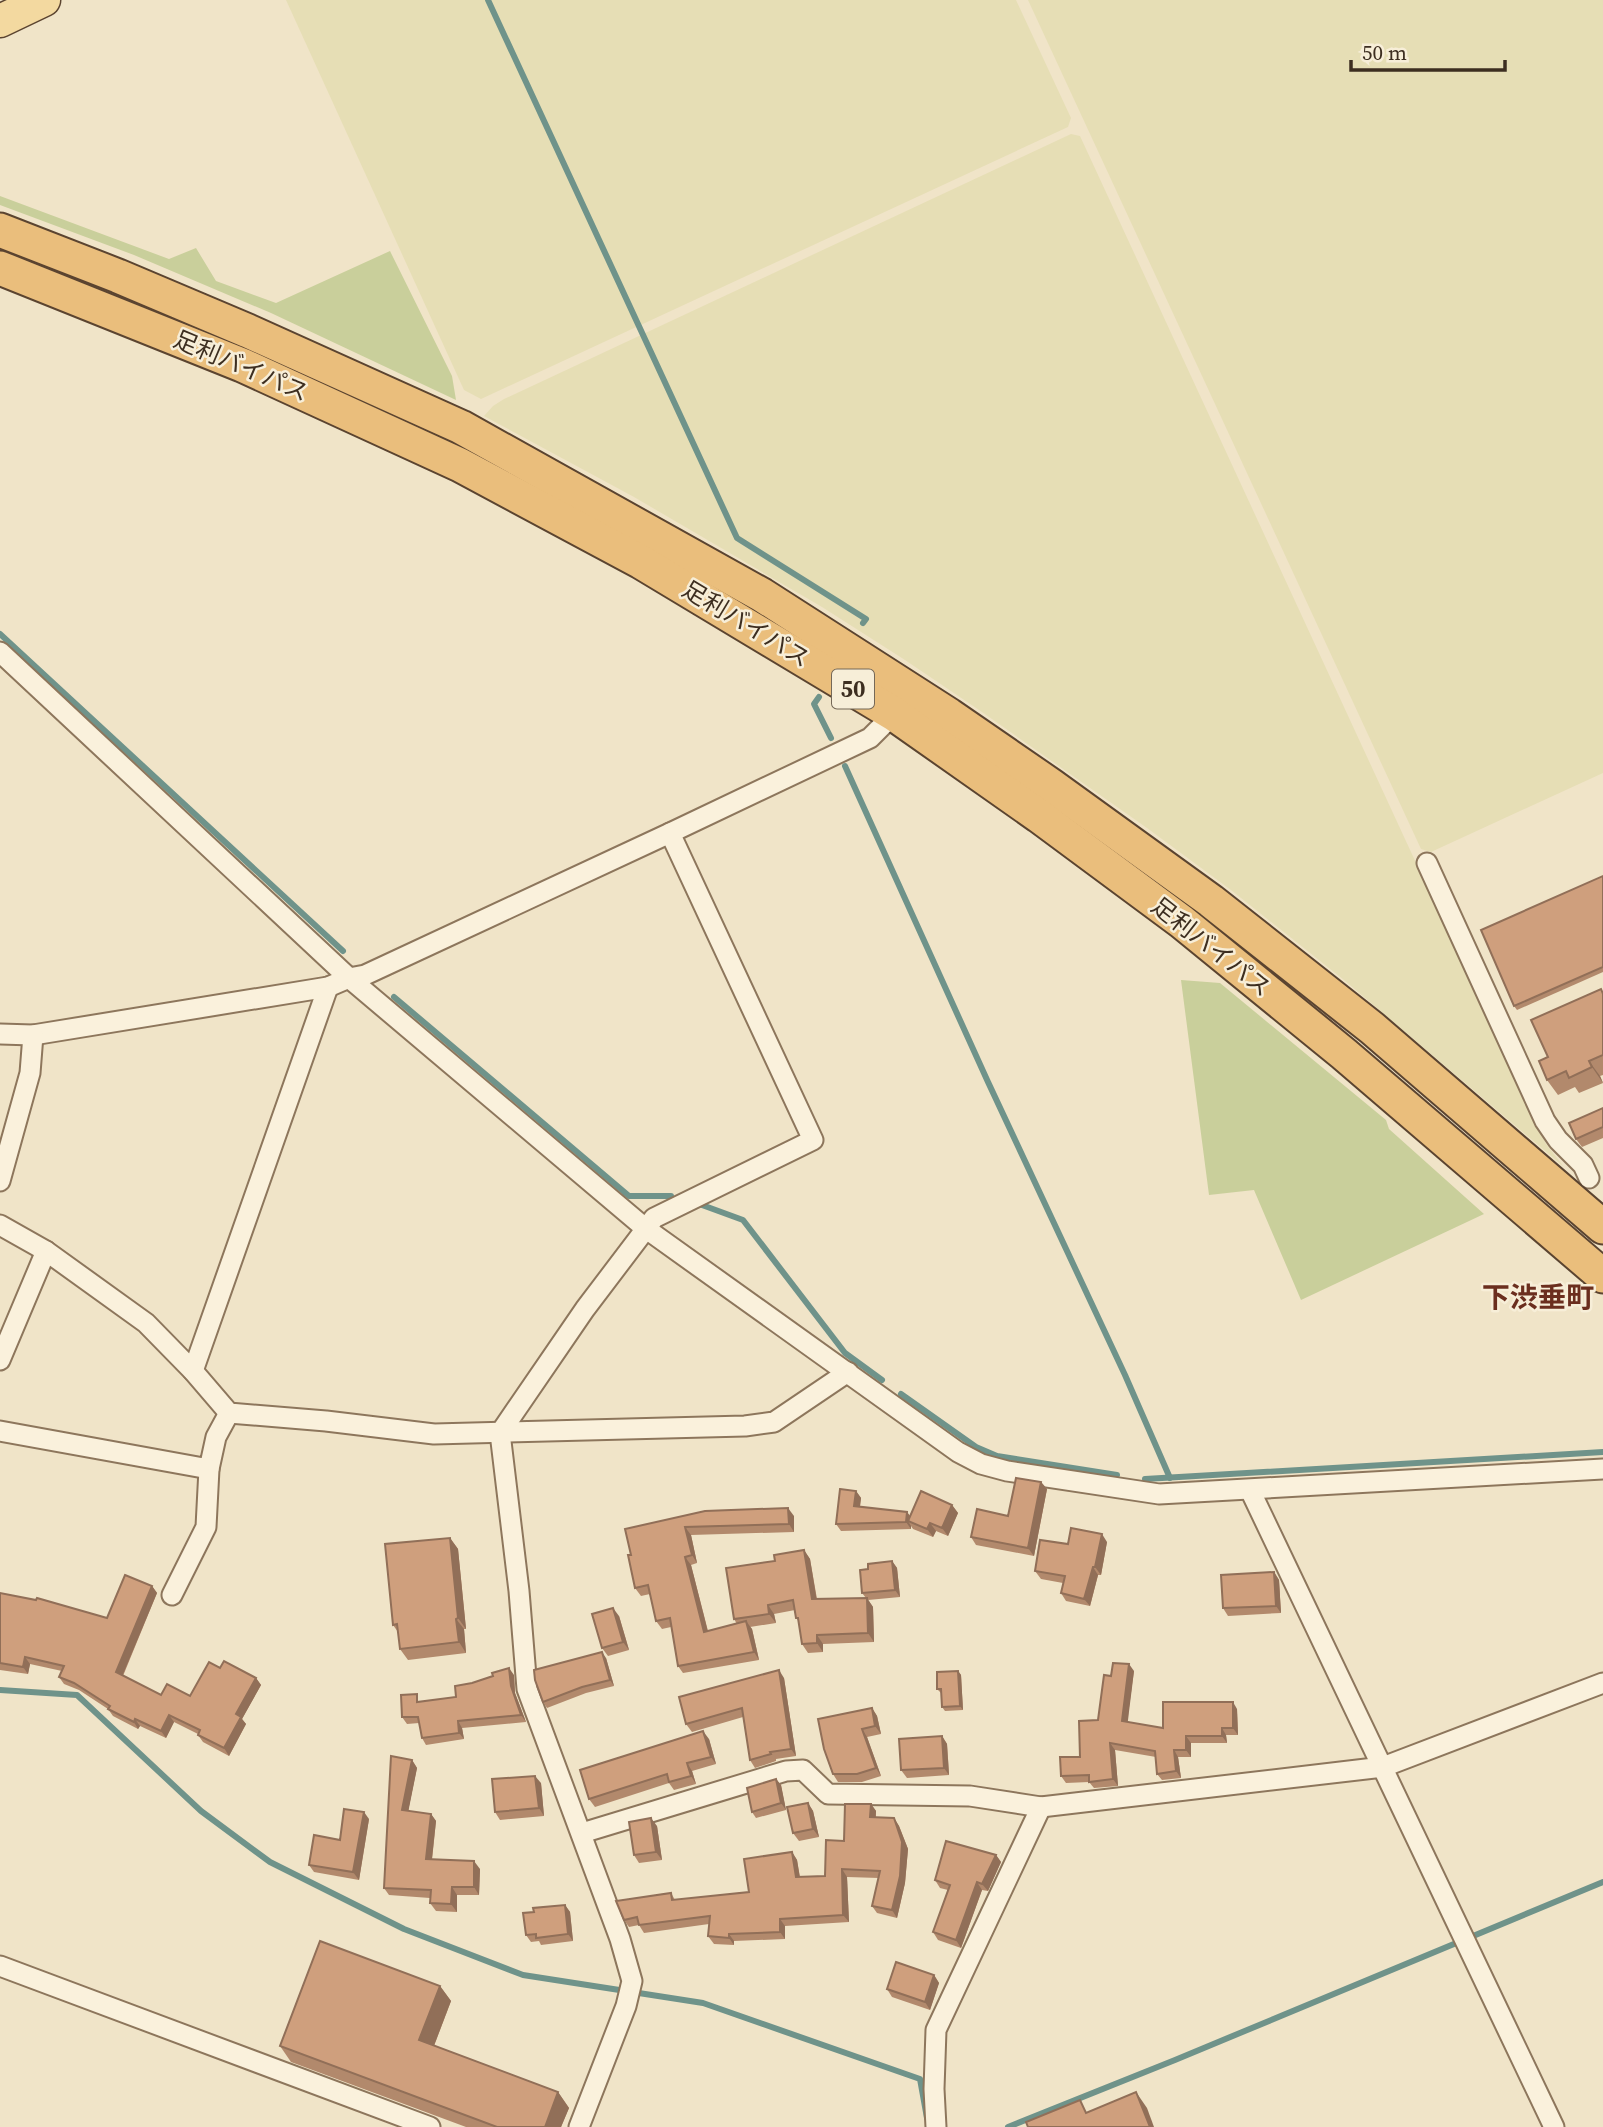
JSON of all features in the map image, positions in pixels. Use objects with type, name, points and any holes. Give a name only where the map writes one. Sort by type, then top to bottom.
[{"type":"highway","name":"足利バイパス","points":[[0,230],[236,326],[461,427],[762,595],[960,723],[1211,901],[1372,1028],[1587,1182],[1603,1227]]},
{"type":"highway","name":"足利バイパス","points":[[0,268],[242,365],[471,470],[641,562],[894,714],[1039,817],[1200,937],[1344,1054],[1603,1276]]},
{"type":"main road","points":[[0,21],[44,0]]},
{"type":"street","points":[[0,652],[349,978],[645,1228],[958,1452],[981,1464],[1007,1471],[1159,1494],[1603,1469]]},
{"type":"street","points":[[0,1034],[33,1035],[328,987],[365,975],[870,738],[894,714]]},
{"type":"street","points":[[579,2127],[626,2006],[632,1981],[582,1833],[527,1689],[519,1591],[500,1433],[584,1309],[654,1218],[813,1140],[670,833]]},
{"type":"street","points":[[1427,863],[1545,1121],[1558,1140],[1583,1165],[1587,1182]]},
{"type":"street","points":[[193,1371],[328,987]]},
{"type":"street","points":[[0,1181],[30,1073],[33,1035]]},
{"type":"street","points":[[0,1225],[46,1251],[146,1323],[229,1413],[434,1434],[745,1426],[774,1422],[848,1372]]},
{"type":"street","points":[[0,1360],[46,1251]]},
{"type":"street","points":[[172,1595],[206,1527],[209,1469],[216,1437],[229,1413]]},
{"type":"street","points":[[0,1431],[209,1469]]},
{"type":"street","points":[[1250,1490],[1554,2127]]},
{"type":"street","points":[[582,1833],[786,1771],[803,1770],[828,1794],[970,1796],[1041,1807],[1383,1767],[1603,1683]]},
{"type":"street","points":[[936,2127],[936,2030],[1041,1807]]},
{"type":"street","points":[[0,1966],[430,2127]]},
{"type":"shaded area","points":[[286,0],[1016,0],[1071,118],[1068,127],[481,399],[464,390]]},
{"type":"shaded area","points":[[1028,0],[1603,0],[1603,773],[1431,852],[1421,849]]},
{"type":"shaded area","points":[[1071,134],[1080,136],[1546,1144],[1564,1167],[1344,980],[1231,890],[982,712],[822,607],[634,497],[484,416],[504,399]]},
{"type":"green space","points":[[0,196],[169,259],[196,248],[216,281],[276,303],[390,251],[452,376],[456,400],[271,313],[134,255],[0,205]]},
{"type":"green space","points":[[1181,980],[1220,983],[1386,1120],[1389,1129],[1484,1214],[1301,1300],[1254,1190],[1209,1195]]},
{"type":"building","points":[[1603,876],[1603,967],[1514,1006],[1481,930]]},
{"type":"building","points":[[1601,989],[1603,1055],[1589,1061],[1592,1067],[1569,1078],[1566,1071],[1547,1080],[1539,1061],[1548,1057],[1531,1020]]},
{"type":"building","points":[[1603,1108],[1603,1127],[1576,1139],[1569,1123]]},
{"type":"building","points":[[1016,1478],[1041,1482],[1028,1548],[971,1537],[977,1509],[1008,1516]]},
{"type":"building","points":[[840,1489],[856,1491],[854,1506],[907,1512],[906,1522],[836,1524]]},
{"type":"building","points":[[921,1491],[952,1505],[942,1528],[930,1523],[927,1529],[908,1521]]},
{"type":"building","points":[[788,1508],[789,1524],[685,1527],[692,1555],[685,1557],[704,1632],[746,1621],[754,1652],[678,1666],[670,1618],[656,1621],[648,1585],[635,1588],[625,1529],[705,1511]]},
{"type":"building","points":[[1071,1528],[1102,1534],[1084,1599],[1061,1593],[1065,1576],[1035,1571],[1040,1540],[1068,1544]]},
{"type":"building","points":[[450,1538],[459,1642],[400,1649],[397,1624],[393,1625],[385,1544]]},
{"type":"building","points":[[804,1550],[812,1599],[867,1598],[868,1633],[817,1635],[817,1643],[802,1644],[793,1600],[768,1605],[769,1614],[734,1619],[726,1568],[775,1561],[774,1555]]},
{"type":"building","points":[[892,1561],[895,1590],[862,1593],[860,1570],[868,1569],[868,1564]]},
{"type":"building","points":[[1274,1572],[1276,1606],[1223,1608],[1221,1575]]},
{"type":"building","points":[[125,1575],[152,1586],[116,1672],[161,1695],[167,1684],[190,1696],[209,1662],[220,1668],[224,1661],[256,1678],[236,1714],[241,1717],[224,1748],[198,1735],[200,1730],[169,1715],[161,1731],[108,1709],[110,1706],[74,1683],[59,1677],[64,1666],[25,1657],[23,1667],[0,1663],[0,1593],[36,1600],[37,1598],[107,1618]]},
{"type":"building","points":[[613,1608],[623,1642],[602,1648],[592,1614]]},
{"type":"building","points":[[602,1652],[610,1680],[543,1702],[534,1670]]},
{"type":"building","points":[[1113,1663],[1129,1664],[1122,1721],[1163,1728],[1163,1702],[1233,1702],[1233,1728],[1222,1728],[1222,1736],[1186,1736],[1186,1750],[1174,1750],[1176,1771],[1157,1774],[1155,1751],[1110,1743],[1113,1779],[1089,1782],[1089,1775],[1061,1776],[1060,1757],[1080,1757],[1079,1721],[1098,1720],[1104,1675],[1111,1676]]},
{"type":"building","points":[[509,1668],[511,1686],[521,1715],[458,1721],[459,1733],[422,1738],[418,1717],[402,1717],[401,1695],[417,1694],[417,1702],[456,1697],[455,1686],[493,1676],[492,1673]]},
{"type":"building","points":[[779,1670],[791,1749],[770,1752],[771,1754],[750,1760],[742,1708],[686,1724],[679,1697]]},
{"type":"building","points":[[958,1671],[960,1706],[942,1707],[941,1689],[937,1689],[937,1672]]},
{"type":"building","points":[[872,1708],[875,1726],[862,1729],[876,1768],[857,1774],[833,1774],[824,1749],[818,1719]]},
{"type":"building","points":[[703,1731],[711,1757],[687,1763],[691,1776],[669,1782],[667,1774],[589,1799],[580,1770]]},
{"type":"building","points":[[942,1736],[944,1768],[901,1770],[899,1739]]},
{"type":"building","points":[[391,1756],[412,1760],[402,1810],[431,1814],[426,1859],[474,1861],[474,1887],[452,1887],[451,1904],[430,1903],[431,1890],[384,1888]]},
{"type":"building","points":[[535,1776],[539,1808],[495,1812],[492,1779]]},
{"type":"building","points":[[776,1779],[781,1803],[752,1812],[747,1788]]},
{"type":"building","points":[[808,1803],[813,1829],[793,1833],[787,1807]]},
{"type":"building","points":[[845,1804],[871,1804],[870,1817],[894,1818],[902,1842],[900,1876],[892,1910],[872,1906],[880,1871],[842,1869],[843,1915],[780,1919],[780,1932],[729,1934],[729,1938],[708,1936],[710,1916],[639,1925],[637,1917],[624,1920],[616,1901],[671,1893],[672,1900],[749,1892],[744,1859],[792,1852],[796,1877],[825,1876],[826,1840],[844,1841]]},
{"type":"building","points":[[344,1809],[364,1812],[353,1872],[309,1865],[314,1835],[340,1840]]},
{"type":"building","points":[[651,1818],[656,1852],[634,1855],[629,1822]]},
{"type":"building","points":[[946,1841],[996,1855],[982,1884],[977,1882],[956,1940],[933,1932],[950,1885],[935,1880]]},
{"type":"building","points":[[565,1905],[568,1934],[536,1938],[536,1934],[526,1935],[523,1913],[534,1912],[533,1908]]},
{"type":"building","points":[[320,1941],[440,1986],[419,2040],[558,2092],[545,2127],[497,2127],[280,2046]]},
{"type":"building","points":[[896,1962],[934,1975],[925,2002],[887,1989]]},
{"type":"building","points":[[1136,2092],[1150,2127],[1028,2127],[1026,2122],[1080,2100],[1086,2113]]},
{"type":"waterway","points":[[488,0],[737,538],[866,619],[863,623]]},
{"type":"waterway","points":[[0,634],[343,951]]},
{"type":"waterway","points":[[819,697],[814,704],[831,738]]},
{"type":"waterway","points":[[845,766],[1170,1478]]},
{"type":"waterway","points":[[394,997],[629,1196],[671,1196]]},
{"type":"waterway","points":[[702,1205],[743,1220],[845,1353],[882,1380]]},
{"type":"waterway","points":[[901,1394],[976,1447],[997,1456],[1117,1475]]},
{"type":"waterway","points":[[1145,1479],[1603,1452]]},
{"type":"waterway","points":[[0,1690],[77,1695],[201,1811],[270,1862],[404,1929],[523,1975],[703,2003],[920,2079],[927,2118]]},
{"type":"waterway","points":[[1008,2127],[1603,1882]]},
{"type":"district","name":"下渋垂町","points":[[1538,1297]]}]
